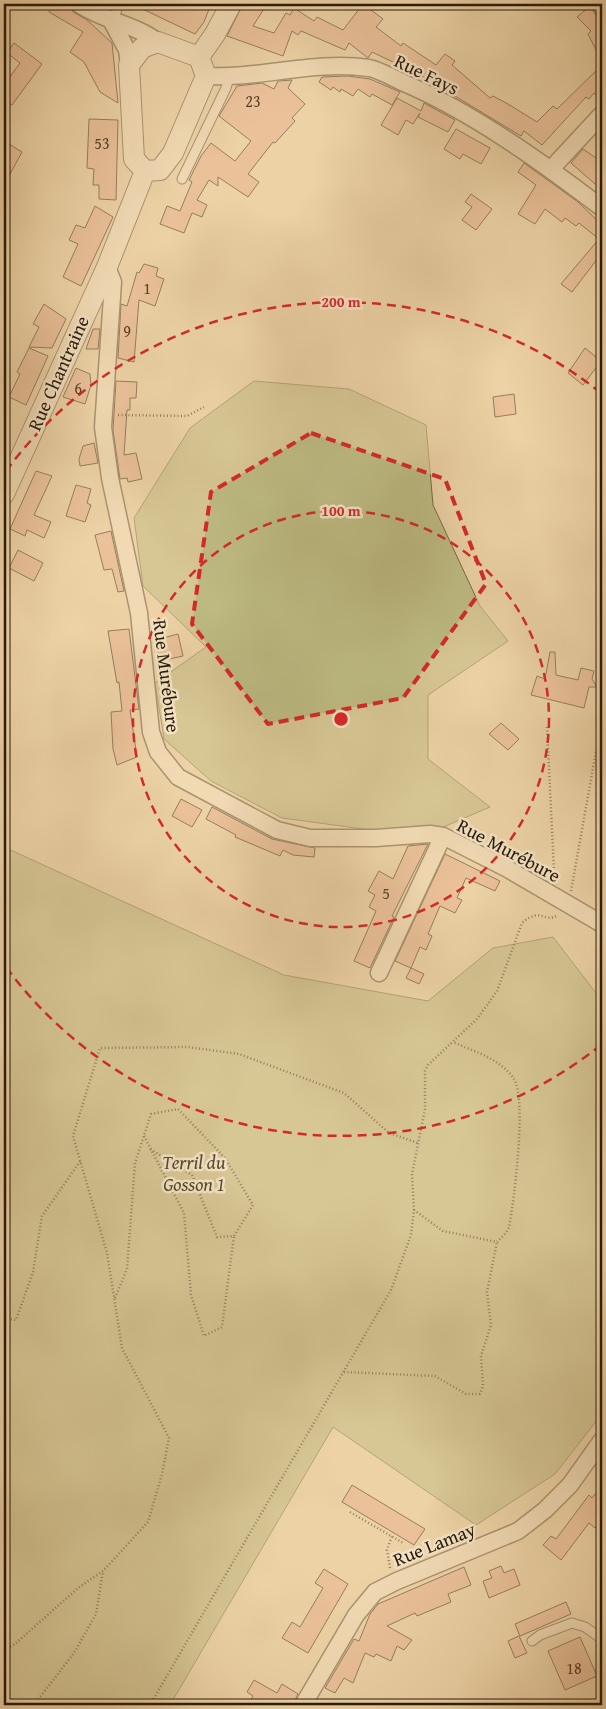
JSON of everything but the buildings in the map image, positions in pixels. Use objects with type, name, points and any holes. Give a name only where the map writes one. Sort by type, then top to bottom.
[{"type":"street","points":[[79,4],[112,22],[199,57],[206,76],[174,153],[160,170],[145,171],[134,159],[127,50],[112,22]]},
{"type":"street","points":[[199,57],[215,34],[231,4]]},
{"type":"street","points":[[600,4],[602,8]]},
{"type":"street","points":[[129,65],[142,48],[158,42]]},
{"type":"street","name":"Rue Fays","points":[[206,76],[229,76],[326,66],[370,69],[420,90],[464,114],[551,170],[602,208]]},
{"type":"street","points":[[551,170],[602,114]]},
{"type":"street","name":"Rue Chantraine","points":[[4,494],[109,260],[145,171]]},
{"type":"street","name":"Rue Murébure","points":[[109,260],[113,282],[104,428],[110,478],[139,613],[151,732],[158,752],[178,777],[277,830],[310,838],[376,838],[430,834],[444,836],[506,868],[602,924]]},
{"type":"street","points":[[379,973],[444,836]]},
{"type":"street","name":"Rue Lamay","points":[[303,1705],[356,1615],[375,1592],[396,1581],[518,1531],[545,1510],[570,1485],[602,1440]]},
{"type":"lane","points":[[112,22],[119,4]]},
{"type":"lane","points":[[182,179],[211,124],[229,76]]},
{"type":"lane","points":[[532,1641],[540,1635],[572,1623],[585,1627],[602,1639]]},
{"type":"path","points":[[104,415],[187,416],[204,407]]},
{"type":"path","points":[[150,1705],[344,1372],[394,1282],[411,1235],[414,1210],[412,1174],[425,1109],[425,1071],[428,1065],[476,1020],[497,991],[522,924],[530,916],[537,914],[548,918],[555,917],[567,904],[602,718]]},
{"type":"path","points":[[546,892],[554,871],[547,727]]},
{"type":"path","points":[[344,1372],[435,1376],[466,1394],[480,1394],[483,1386],[481,1356],[491,1325],[487,1292],[498,1242],[508,1230],[519,1146],[519,1100],[515,1080],[499,1063],[453,1042]]},
{"type":"path","points":[[4,1650],[15,1644],[78,1588],[103,1571],[148,1522],[162,1474],[169,1438],[122,1348],[106,1253],[73,1136],[100,1048],[188,1047],[239,1054],[344,1093],[389,1133],[418,1143]]},
{"type":"path","points":[[114,1300],[127,1269],[135,1163],[151,1114],[178,1109],[225,1158],[253,1205],[234,1236],[222,1327],[204,1336],[191,1295],[184,1214],[144,1136]]},
{"type":"path","points":[[150,1148],[192,1175],[217,1237],[234,1236]]},
{"type":"path","points":[[4,1318],[16,1320],[33,1272],[42,1216],[81,1160]]},
{"type":"path","points":[[414,1210],[443,1231],[498,1242]]},
{"type":"path","points":[[350,1512],[403,1543]]},
{"type":"path","points":[[392,1536],[387,1550],[387,1562],[396,1581]]},
{"type":"path","points":[[34,1705],[74,1653],[96,1614],[103,1571]]},
{"type":"highlighted area","points":[[311,433],[445,479],[486,584],[403,698],[268,724],[192,624],[211,492]]},
{"type":"green space","points":[[254,381],[349,389],[426,425],[433,505],[480,606],[508,641],[428,695],[428,759],[490,807],[441,828],[378,831],[282,818],[211,781],[164,739],[155,683],[206,647],[143,586],[134,518],[190,428]]},
{"type":"green space","name":"Terril du Gosson 1","points":[[4,847],[284,975],[428,1001],[493,948],[553,937],[602,1001],[602,1414],[555,1474],[476,1525],[333,1427],[170,1705],[4,1705]]}]
